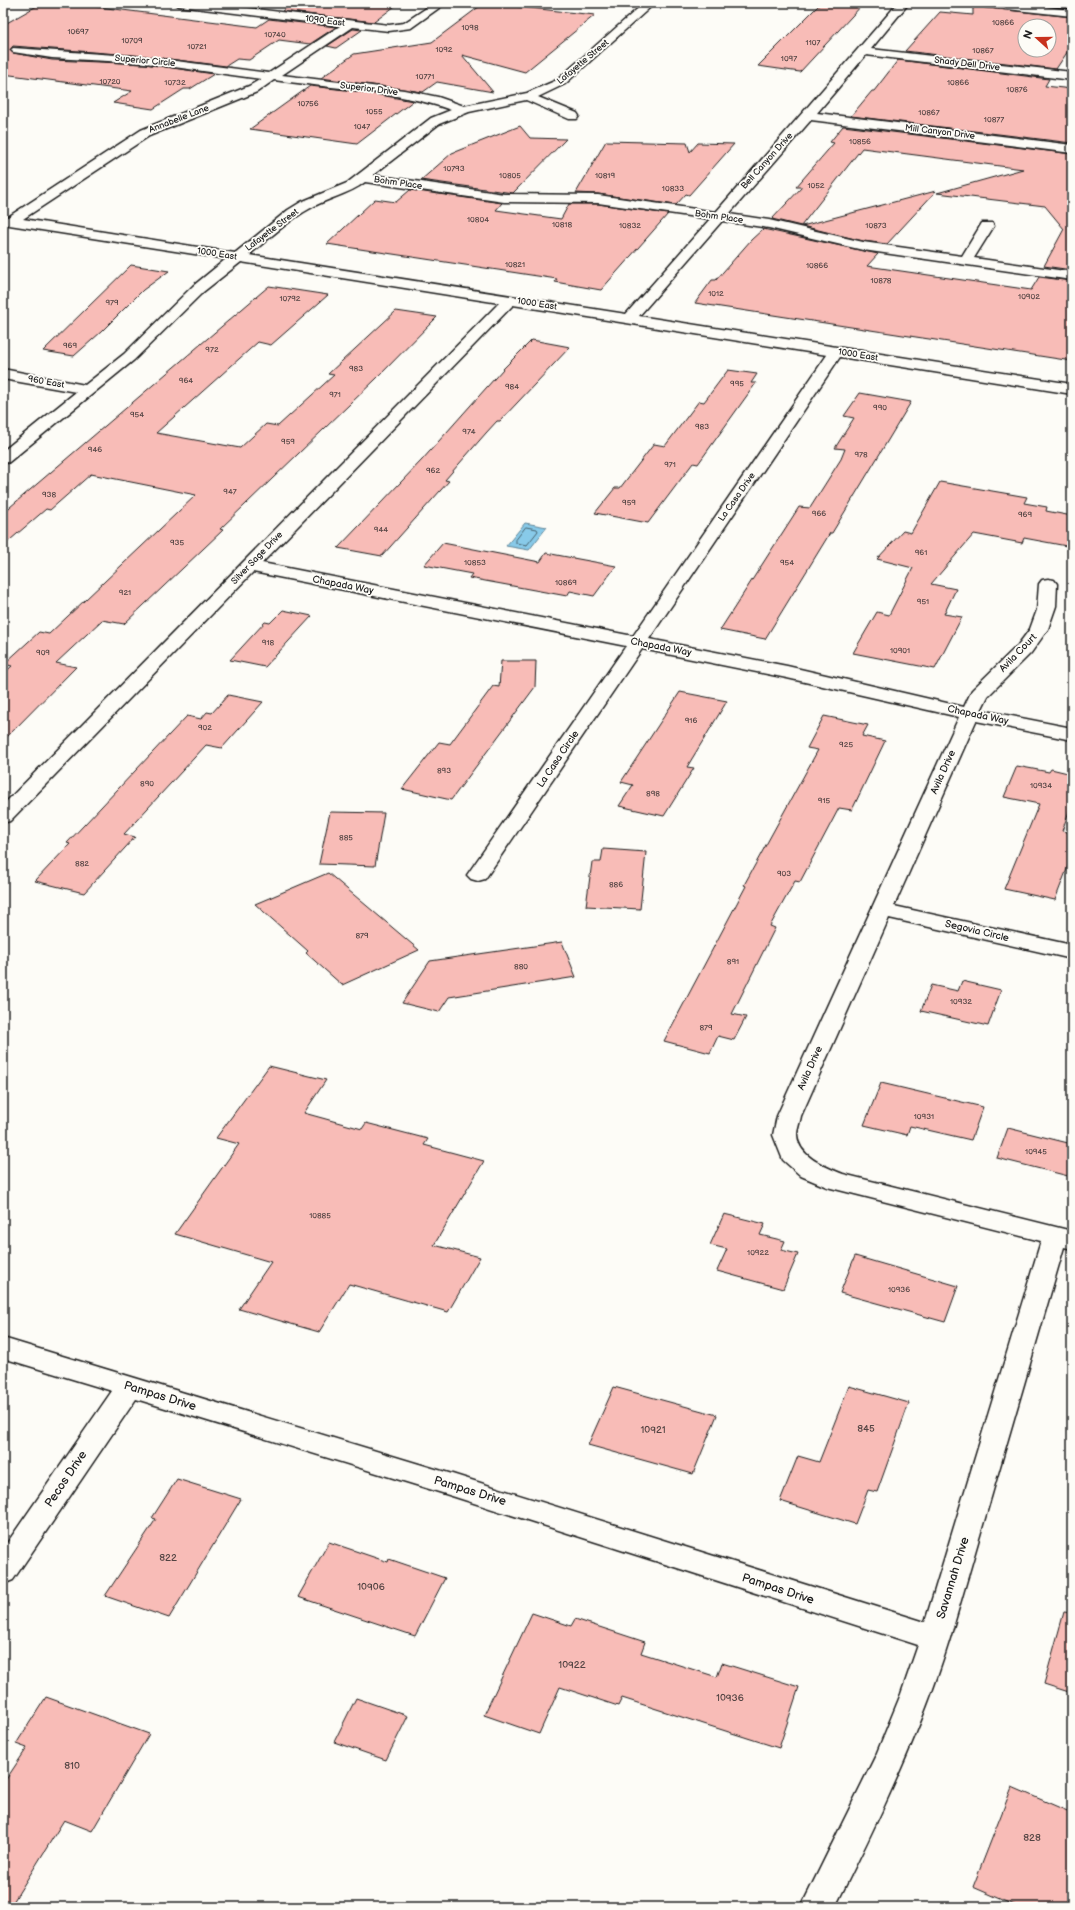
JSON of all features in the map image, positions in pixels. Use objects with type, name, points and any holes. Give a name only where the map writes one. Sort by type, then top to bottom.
[{"type":"street","name":"1090 East","points":[[179,3],[350,24],[399,28],[413,23],[441,3]]},
{"type":"street","name":"Lafayette Street","points":[[3,459],[129,357],[198,289],[306,204],[337,193],[364,178],[435,121],[462,110],[528,97],[560,82],[650,3]]},
{"type":"street","name":"Bell Canyon Drive","points":[[629,319],[718,216],[808,116],[904,3]]},
{"type":"street","points":[[979,3],[1072,13]]},
{"type":"street","name":"Annabelle Lane","points":[[7,220],[145,133],[230,100],[273,77],[350,24]]},
{"type":"street","name":"Superior Circle","points":[[17,50],[52,55],[145,60],[273,77]]},
{"type":"street","name":"Shady Dell Drive","points":[[862,51],[1072,76]]},
{"type":"street","name":"Superior Drive","points":[[273,77],[420,96],[462,110]]},
{"type":"street","points":[[528,97],[573,116]]},
{"type":"street","name":"Mill Canyon Drive","points":[[808,116],[1072,149]]},
{"type":"street","name":"Bohm Place","points":[[364,178],[504,198],[598,199],[769,224],[863,246],[1072,276]]},
{"type":"street","name":"1000 East","points":[[7,220],[1072,388]]},
{"type":"street","points":[[966,260],[987,226]]},
{"type":"street","name":"Silver Sage Drive","points":[[3,817],[510,300]]},
{"type":"street","name":"La Casa Drive","points":[[637,642],[837,351]]},
{"type":"street","name":"960 East","points":[[3,374],[89,390]]},
{"type":"street","name":"Chapada Way","points":[[249,566],[787,672],[970,714],[1072,734]]},
{"type":"street","name":"Avila Court","points":[[970,714],[979,694],[1029,644],[1038,631],[1045,616],[1048,584]]},
{"type":"street","name":"La Casa Circle","points":[[478,875],[637,642]]},
{"type":"street","name":"Avila Drive","points":[[970,714],[789,1116],[785,1135],[792,1154],[810,1170],[836,1181],[1063,1238]]},
{"type":"street","name":"Segovia Circle","points":[[882,910],[1072,952]]},
{"type":"street","name":"Savannah Drive","points":[[818,1907],[849,1847],[883,1774],[913,1703],[1063,1238]]},
{"type":"street","name":"Pampas Drive","points":[[3,1348],[452,1485],[935,1638]]},
{"type":"street","name":"Pecos Drive","points":[[3,1572],[130,1386]]},
{"type":"water","points":[[525,523],[547,527],[529,550],[506,546]]},
{"type":"building","points":[[42,3],[67,3],[257,27],[269,19],[336,27],[310,44],[279,40],[249,60],[237,59],[226,66],[145,56],[13,46],[10,50],[13,53],[52,60],[145,64],[214,74],[190,89],[184,89],[153,109],[113,103],[132,91],[3,74],[3,37],[5,24]]},
{"type":"building","points":[[293,3],[399,3],[374,22],[282,11]]},
{"type":"building","points":[[484,3],[595,15],[525,72],[462,55],[493,92],[437,82],[423,92],[321,78],[354,54],[432,42]]},
{"type":"building","points":[[821,3],[864,3],[800,72],[758,66]]},
{"type":"building","points":[[1023,3],[1072,3],[1072,8]]},
{"type":"building","points":[[973,4],[979,7],[1072,17],[1072,45],[1056,69],[905,51],[940,12],[973,15]]},
{"type":"building","points":[[353,29],[362,30],[336,48],[327,46]]},
{"type":"building","points":[[898,60],[1049,79],[1045,86],[1072,89],[1072,143],[851,116],[872,91],[874,91]]},
{"type":"building","points":[[310,86],[363,92],[413,101],[357,144],[250,129]]},
{"type":"building","points":[[520,126],[530,138],[566,139],[513,193],[421,180],[452,153]]},
{"type":"building","points":[[843,126],[1072,154],[1072,270],[1044,266],[1064,229],[1045,206],[937,193],[1023,169],[862,148],[801,226],[772,219],[802,187],[796,187],[834,143],[830,142]]},
{"type":"building","points":[[606,141],[687,143],[690,152],[698,143],[734,144],[689,195],[686,194],[676,205],[598,194],[576,193]]},
{"type":"building","points":[[410,190],[502,203],[496,210],[561,219],[569,204],[598,204],[668,214],[601,290],[555,282],[557,279],[327,244],[375,199],[396,202]]},
{"type":"building","points":[[936,191],[887,244],[863,241],[802,226]]},
{"type":"building","points":[[763,229],[878,254],[867,266],[1031,290],[1039,277],[1072,281],[1072,361],[695,303],[712,280],[716,280],[751,240]]},
{"type":"building","points":[[131,265],[169,271],[143,290],[101,332],[74,356],[43,351]]},
{"type":"building","points":[[269,286],[328,295],[271,345],[258,342],[156,433],[240,448],[266,424],[278,426],[334,375],[328,374],[396,311],[437,317],[376,379],[220,529],[223,530],[124,624],[102,620],[56,663],[76,667],[3,741],[3,674],[12,666],[4,664],[39,632],[49,634],[196,495],[91,474],[50,510],[46,509],[3,546],[3,513]]},
{"type":"building","points":[[532,340],[570,347],[500,421],[497,421],[486,433],[445,480],[449,481],[382,556],[338,548],[422,460],[503,369]]},
{"type":"building","points":[[728,370],[757,374],[751,383],[756,383],[698,464],[693,463],[648,523],[595,513],[615,488],[620,488],[654,444],[665,446],[699,401],[704,402]]},
{"type":"building","points":[[860,393],[911,402],[832,533],[830,533],[765,639],[720,630],[799,507],[810,508],[841,459],[845,449],[835,448],[854,418],[844,416]]},
{"type":"building","points":[[940,482],[1027,497],[1024,503],[1047,507],[1046,511],[1072,516],[1072,547],[1024,538],[1022,543],[974,534],[931,584],[956,589],[944,614],[962,617],[935,669],[853,653],[877,612],[889,615],[913,568],[877,559],[903,531],[911,533]]},
{"type":"building","points":[[443,543],[540,562],[546,553],[616,566],[594,596],[570,591],[567,596],[469,578],[472,574],[424,565]]},
{"type":"building","points":[[283,610],[312,616],[265,667],[230,660],[265,622],[270,623]]},
{"type":"building","points":[[501,661],[536,661],[535,687],[451,800],[402,789],[439,742],[450,744],[493,686],[499,687]]},
{"type":"building","points":[[680,692],[727,701],[687,767],[694,768],[664,816],[619,806],[633,785],[621,782]]},
{"type":"building","points":[[228,695],[263,702],[222,748],[206,745],[124,834],[135,837],[84,893],[35,881],[70,844],[67,843],[187,716],[201,719],[207,712],[212,713]]},
{"type":"building","points":[[824,716],[868,725],[862,736],[885,741],[852,810],[839,808],[800,882],[795,881],[770,926],[775,928],[732,1014],[746,1017],[734,1040],[718,1036],[710,1053],[664,1041],[746,886],[744,885],[818,750],[807,748]]},
{"type":"building","points":[[1017,766],[1049,772],[1051,769],[1072,774],[1072,803],[1062,831],[1072,833],[1072,856],[1055,900],[1004,889],[1039,804],[1004,797]]},
{"type":"building","points":[[330,812],[384,813],[375,866],[319,864]]},
{"type":"building","points":[[603,849],[646,852],[640,909],[586,906],[592,862],[601,862]]},
{"type":"building","points":[[328,873],[419,950],[342,985],[306,953],[308,951],[255,904]]},
{"type":"building","points":[[562,942],[576,977],[449,997],[439,1012],[402,1003],[430,961]]},
{"type":"building","points":[[962,981],[1001,990],[988,1026],[921,1011],[931,985],[958,991]]},
{"type":"building","points":[[269,1066],[326,1080],[304,1113],[362,1129],[366,1123],[428,1139],[424,1145],[484,1161],[434,1245],[480,1257],[448,1312],[349,1284],[319,1332],[239,1309],[271,1262],[175,1234],[239,1144],[216,1138]]},
{"type":"building","points":[[881,1083],[983,1107],[971,1140],[910,1126],[907,1135],[864,1125]]},
{"type":"building","points":[[1008,1128],[1072,1144],[1072,1177],[997,1158]]},
{"type":"building","points":[[724,1214],[765,1224],[760,1235],[785,1241],[781,1250],[798,1254],[783,1289],[717,1271],[727,1249],[710,1245]]},
{"type":"building","points":[[855,1256],[958,1286],[945,1322],[840,1293]]},
{"type":"building","points":[[849,1386],[909,1403],[877,1492],[868,1490],[855,1524],[780,1501],[798,1456],[819,1462]]},
{"type":"building","points":[[614,1387],[717,1415],[693,1474],[588,1445]]},
{"type":"building","points":[[177,1479],[241,1499],[169,1618],[105,1596],[156,1519],[152,1518]]},
{"type":"building","points":[[329,1542],[388,1562],[389,1559],[445,1578],[415,1636],[298,1597]]},
{"type":"building","points":[[1064,1612],[1072,1613],[1072,1693],[1044,1684]]},
{"type":"building","points":[[532,1613],[571,1626],[575,1619],[645,1642],[641,1653],[717,1677],[722,1663],[799,1687],[779,1748],[622,1698],[618,1706],[560,1687],[539,1734],[484,1715]]},
{"type":"building","points":[[46,1697],[149,1734],[92,1831],[64,1820],[10,1907],[3,1907],[3,1784],[27,1748],[16,1744]]},
{"type":"building","points":[[356,1698],[408,1716],[386,1760],[334,1742]]},
{"type":"building","points":[[1012,1787],[1072,1813],[1072,1907],[1019,1907],[973,1887]]}]
